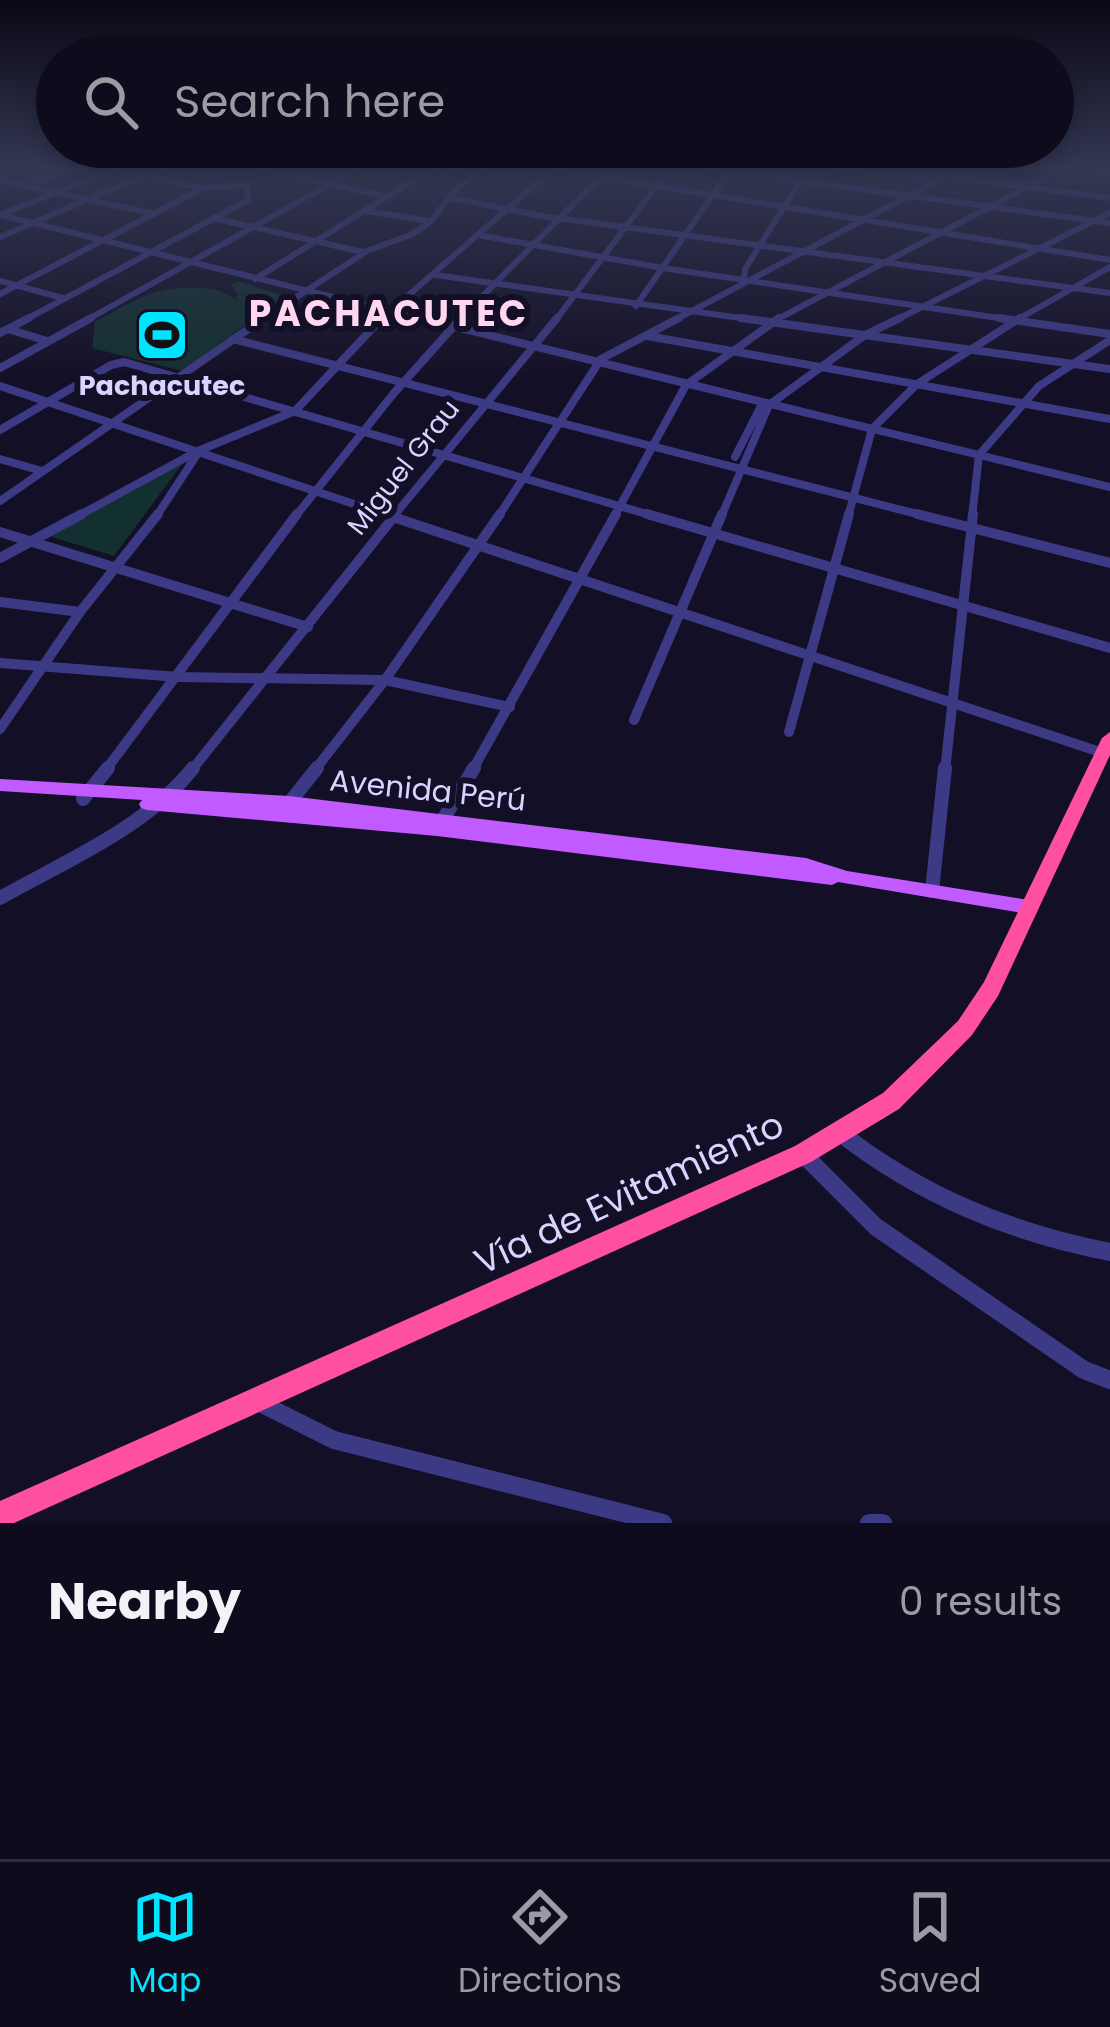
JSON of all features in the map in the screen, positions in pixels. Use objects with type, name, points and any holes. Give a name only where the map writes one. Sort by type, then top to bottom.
[{"type":"highway","name":"Vía de Evitamiento","points":[[0,1515],[803,1154],[890,1101],[965,1028],[991,989],[1107,746]]},
{"type":"main road","name":"Avenida Perú","points":[[0,789],[285,808],[440,824],[808,878],[847,878],[1029,908]]},
{"type":"street","points":[[96,239],[1110,487]]},
{"type":"street","points":[[2,330],[172,239]]},
{"type":"street","points":[[0,369],[232,239]]},
{"type":"street","points":[[304,239],[364,253]]},
{"type":"street","points":[[252,279],[315,239]]},
{"type":"street","points":[[0,501],[301,292],[364,253],[400,239]]},
{"type":"street","points":[[0,558],[198,452],[295,411],[386,313],[473,239]]},
{"type":"street","points":[[500,239],[1110,338]]},
{"type":"street","points":[[87,795],[362,430],[449,327],[538,239]]},
{"type":"street","name":"Miguel Grau","points":[[166,800],[484,403],[535,347],[614,239]]},
{"type":"street","points":[[636,306],[683,239]]},
{"type":"street","points":[[717,239],[1110,293]]},
{"type":"street","points":[[744,280],[744,271],[765,239]]},
{"type":"street","points":[[285,808],[385,680],[600,364],[823,239]]},
{"type":"street","points":[[440,824],[510,707],[686,385],[772,322],[928,239]]},
{"type":"street","points":[[977,239],[1110,264]]},
{"type":"street","points":[[634,720],[737,462],[765,404],[865,335],[1057,239]]},
{"type":"street","points":[[0,294],[100,240]]},
{"type":"street","points":[[789,732],[872,429],[917,384],[1110,264]]},
{"type":"street","points":[[434,274],[1110,369]]},
{"type":"street","points":[[0,281],[64,298]]},
{"type":"street","points":[[2,330],[47,340]]},
{"type":"street","points":[[647,336],[1110,419]]},
{"type":"street","points":[[932,891],[979,454],[1020,402],[1110,338]]},
{"type":"street","points":[[233,339],[650,445],[737,462],[855,498],[1110,563]]},
{"type":"street","points":[[0,430],[110,365],[124,362],[1110,648]]},
{"type":"street","points":[[0,386],[953,702],[1107,746]]},
{"type":"street","points":[[0,729],[80,612],[150,526],[198,452]]},
{"type":"street","points":[[0,459],[42,471]]},
{"type":"street","points":[[0,532],[308,627]]},
{"type":"street","points":[[0,602],[80,612]]},
{"type":"street","points":[[0,663],[178,677],[385,680],[510,707]]},
{"type":"street","points":[[0,898],[166,800]]},
{"type":"street","points":[[839,1132],[901,1179],[991,1220],[1032,1237],[1110,1252]]},
{"type":"street","points":[[803,1154],[876,1227],[1084,1370],[1110,1380]]},
{"type":"street","points":[[254,1399],[334,1440],[663,1523]]},
{"type":"street","points":[[869,1523],[883,1523]]},
{"type":"green space","name":"Pachacutec","points":[[238,281],[285,296],[269,307],[249,302],[267,309],[182,371],[92,348],[95,322],[139,299],[166,290],[197,288],[219,291],[242,302],[235,298],[239,295],[231,285]]},
{"type":"green space","points":[[182,464],[114,556],[52,537],[51,534]]},
{"type":"place","name":"Pachacutec","points":[[162,335]]},
{"type":"district","name":"PACHACUTEC","points":[[389,313]]}]
